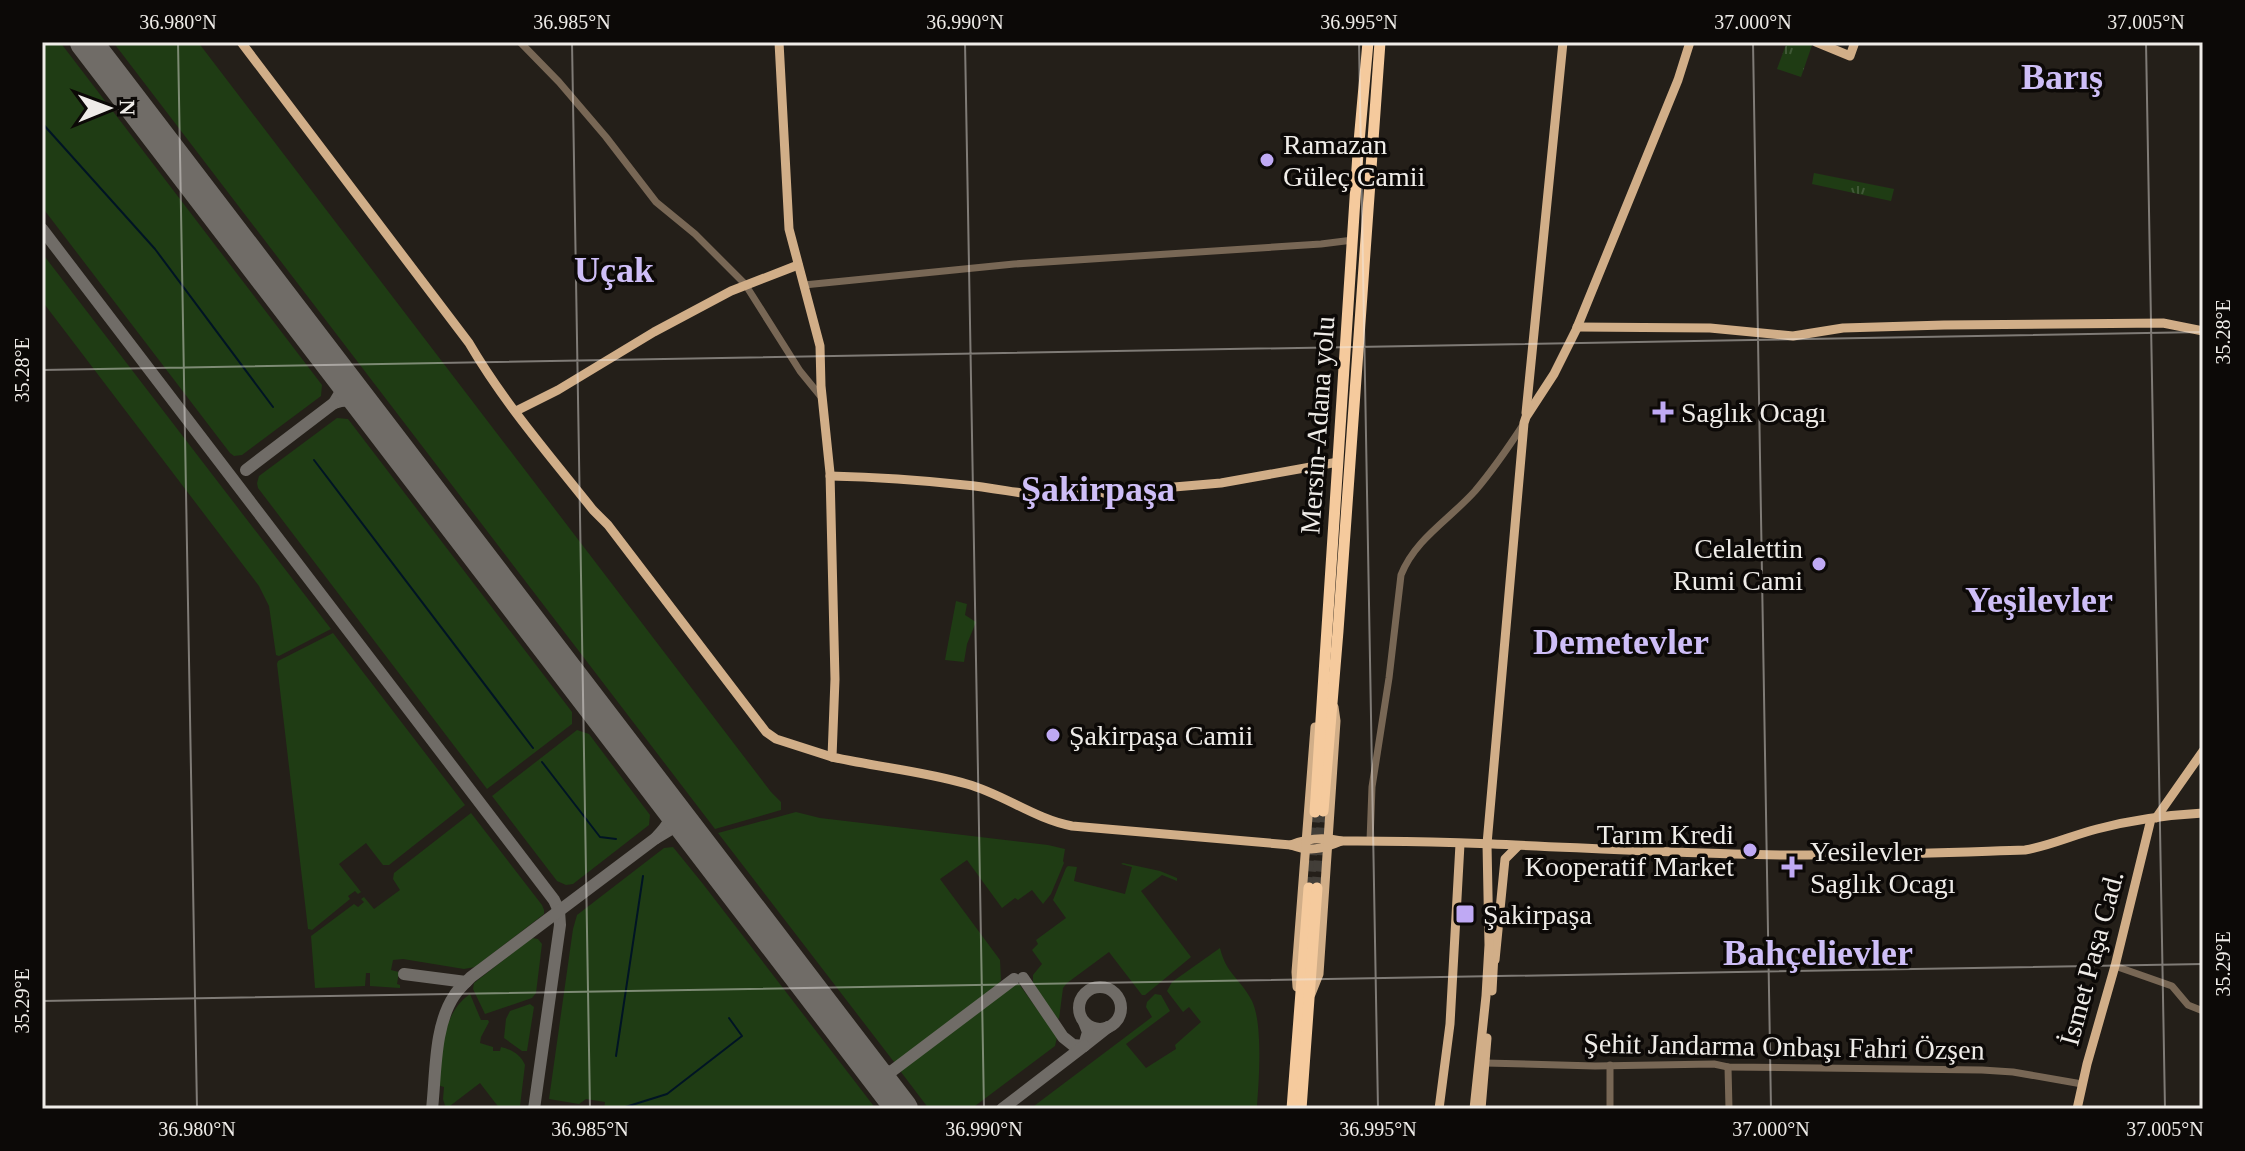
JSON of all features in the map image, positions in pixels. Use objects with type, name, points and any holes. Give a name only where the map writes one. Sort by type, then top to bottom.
[{"type":"highway","name":"Mersin-Adana yolu","points":[[1328,694],[1338,462],[1368,42]]},
{"type":"highway","name":"Mersin-Adana yolu","points":[[1319,812],[1380,42]]},
{"type":"highway","points":[[1292,1109],[1313,888],[1310,997],[1301,1109]]},
{"type":"main road","points":[[241,42],[469,343],[516,411],[608,525],[766,732],[776,739],[832,757],[968,784],[1060,824],[1291,845],[1370,841],[1790,855],[2025,850],[2102,828],[2203,813]]},
{"type":"main road","points":[[779,42],[788,223],[820,346],[830,476],[835,679],[832,757]]},
{"type":"main road","points":[[1474,1109],[1489,945],[1489,844],[1525,420],[1565,42]]},
{"type":"main road","points":[[1525,420],[1554,374],[1577,327],[1678,80],[1690,42]]},
{"type":"main road","points":[[1816,42],[1850,56],[1855,42]]},
{"type":"main road","points":[[516,411],[745,284],[798,265]]},
{"type":"main road","points":[[1577,327],[1710,328],[1793,336],[1843,328],[2163,323],[2203,331]]},
{"type":"main road","points":[[830,476],[882,477],[1057,497],[1221,483],[1338,462]]},
{"type":"main road","points":[[1310,997],[1319,974],[1336,721],[1328,694]]},
{"type":"main road","points":[[1300,1015],[1296,972],[1316,718],[1328,694]]},
{"type":"main road","points":[[2154,819],[2203,751]]},
{"type":"main road","name":"İsmet Paşa Cad.","points":[[2077,1109],[2094,1035],[2154,819]]},
{"type":"main road","points":[[1439,1109],[1450,1024],[1460,844]]},
{"type":"main road","points":[[1489,844],[1495,967]]},
{"type":"main road","points":[[1481,1109],[1505,859],[1518,846]]},
{"type":"street","points":[[520,42],[606,137],[656,202],[695,234],[745,284],[800,371],[822,398]]},
{"type":"street","points":[[804,285],[1014,264],[1353,240]]},
{"type":"street","points":[[1370,841],[1372,787],[1401,575],[1406,561],[1416,547],[1475,491],[1525,420]]},
{"type":"street","points":[[2115,966],[2172,986],[2188,1005],[2203,1011]]},
{"type":"street","name":"Şehit Jandarma Onbaşı Fahri Özşen","points":[[1485,1063],[1982,1070],[2082,1084]]},
{"type":"street","points":[[1610,1065],[1610,1109]]},
{"type":"street","points":[[1728,1067],[1729,1109]]},
{"type":"green space","points":[[42,42],[60,42],[322,385],[321,396],[242,455],[230,453],[42,207]]},
{"type":"green space","points":[[113,42],[198,42],[781,802],[781,810],[715,829]]},
{"type":"green space","points":[[1787,42],[1812,45],[1801,77],[1777,69]]},
{"type":"green space","points":[[1814,173],[1894,189],[1891,201],[1812,184]]},
{"type":"green space","points":[[42,253],[331,629],[276,655],[269,606],[259,586],[42,301]]},
{"type":"green space","points":[[337,418],[348,419],[572,712],[572,724],[487,789],[258,488],[259,476]]},
{"type":"green space","points":[[956,601],[967,604],[965,615],[976,622],[964,662],[945,660]]},
{"type":"green space","points":[[333,633],[465,805],[389,865],[383,865],[366,843],[339,864],[361,892],[358,894],[355,891],[348,896],[350,899],[312,930],[308,929],[277,664]]},
{"type":"green space","points":[[577,730],[589,734],[650,815],[649,825],[573,884],[566,885],[557,881],[492,796]]},
{"type":"green space","points":[[796,812],[820,818],[1048,845],[1065,849],[1064,863],[1051,894],[1043,904],[1032,890],[1002,908],[967,860],[940,879],[1000,960],[1001,980],[994,991],[900,1062],[894,1062],[718,833]]},
{"type":"green space","points":[[471,813],[542,905],[544,914],[475,967],[464,969],[393,960],[391,970],[399,972],[397,984],[400,988],[370,986],[370,973],[366,973],[365,986],[315,988],[311,936],[354,904],[358,907],[364,902],[361,899],[364,897],[374,909],[400,890],[393,879],[394,873]]},
{"type":"green space","points":[[673,847],[876,1109],[604,1109],[605,1102],[586,1099],[579,1104],[549,1099],[577,915],[664,848]]},
{"type":"green space","points":[[1123,863],[1177,878],[1177,881],[1162,875],[1141,891],[1191,957],[1142,995],[1109,952],[1063,988],[1059,1019],[1033,985],[1033,975],[1042,964],[1032,950],[1038,944],[1036,940],[1066,918],[1053,900],[1068,866],[1077,867],[1074,881],[1125,894],[1132,867]]},
{"type":"green space","points":[[532,938],[542,944],[536,993],[532,998],[485,1014],[473,989],[474,983]]},
{"type":"green space","points":[[1220,948],[1226,964],[1248,993],[1258,1023],[1257,1106],[1230,1109],[1030,1109],[1152,1017],[1146,1007],[1155,994],[1161,995],[1170,1011],[1126,1044],[1146,1068],[1176,1049],[1175,1045],[1201,1022],[1189,1007],[1183,1012],[1167,991],[1172,982]]},
{"type":"green space","points":[[1019,984],[1057,1037],[1055,1046],[971,1109],[929,1109],[901,1072],[904,1065]]},
{"type":"green space","points":[[470,994],[481,1020],[489,1022],[480,1043],[493,1047],[493,1051],[500,1051],[501,1047],[512,1051],[525,1065],[520,1106],[500,1109],[480,1083],[446,1109],[444,1087],[437,1085],[444,1035],[453,1012]]},
{"type":"green space","points":[[530,1004],[534,1007],[527,1051],[522,1051],[504,1038],[506,1019],[510,1011]]},
{"type":"waterway","points":[[42,123],[155,249],[273,407]]},
{"type":"waterway","points":[[314,460],[533,748]]},
{"type":"waterway","points":[[542,762],[600,837],[616,839]]},
{"type":"waterway","points":[[616,1056],[643,876]]},
{"type":"waterway","points":[[619,1109],[667,1094],[742,1036],[729,1018]]},
{"type":"taxiway","points":[[42,229],[554,900],[560,925],[534,1109]]},
{"type":"taxiway","points":[[341,375],[343,388],[334,403],[352,401],[367,410]]},
{"type":"taxiway","points":[[246,470],[334,403]]},
{"type":"taxiway","points":[[670,805],[670,819],[656,838],[681,827],[693,835]]},
{"type":"taxiway","points":[[432,1109],[439,1036],[447,1008],[458,991],[471,977],[656,838]]},
{"type":"taxiway","points":[[404,974],[466,982]]},
{"type":"taxiway","points":[[1023,978],[1063,1037],[1073,1045],[1084,1046]]},
{"type":"taxiway","points":[[872,1069],[892,1071],[1014,979]]},
{"type":"taxiway","points":[[1100,987],[1115,993],[1121,1008],[1115,1023],[1100,1029],[1085,1023],[1079,1008],[1085,993],[1100,987]]},
{"type":"taxiway","points":[[1084,1022],[1088,1032],[1084,1046],[1108,1027]]},
{"type":"taxiway","points":[[1002,1109],[1084,1046]]},
{"type":"runway","points":[[86,42],[902,1109]]},
{"type":"tunnel","points":[[1317,888],[1323,811]]},
{"type":"tunnel","points":[[1309,888],[1315,812]]},
{"type":"place","name":"Ramazan Güleç Camii","points":[[1267,160]]},
{"type":"place","name":"Saglık Ocagı","points":[[1663,412]]},
{"type":"place","name":"Celalettin Rumi Cami","points":[[1819,564]]},
{"type":"place","name":"Şakirpaşa Camii","points":[[1053,735]]},
{"type":"place","name":"Tarım Kredi Kooperatif Market","points":[[1750,850]]},
{"type":"place","name":"Yesilevler Saglık Ocagı","points":[[1792,867]]},
{"type":"place","name":"Şakirpaşa","points":[[1465,914]]},
{"type":"district","name":"Barış","points":[[2062,76]]},
{"type":"district","name":"Uçak","points":[[614,269]]},
{"type":"district","name":"Şakirpaşa","points":[[1098,488]]},
{"type":"district","name":"Yeşilevler","points":[[2039,599]]},
{"type":"district","name":"Demetevler","points":[[1621,641]]},
{"type":"district","name":"Bahçelievler","points":[[1818,952]]}]
